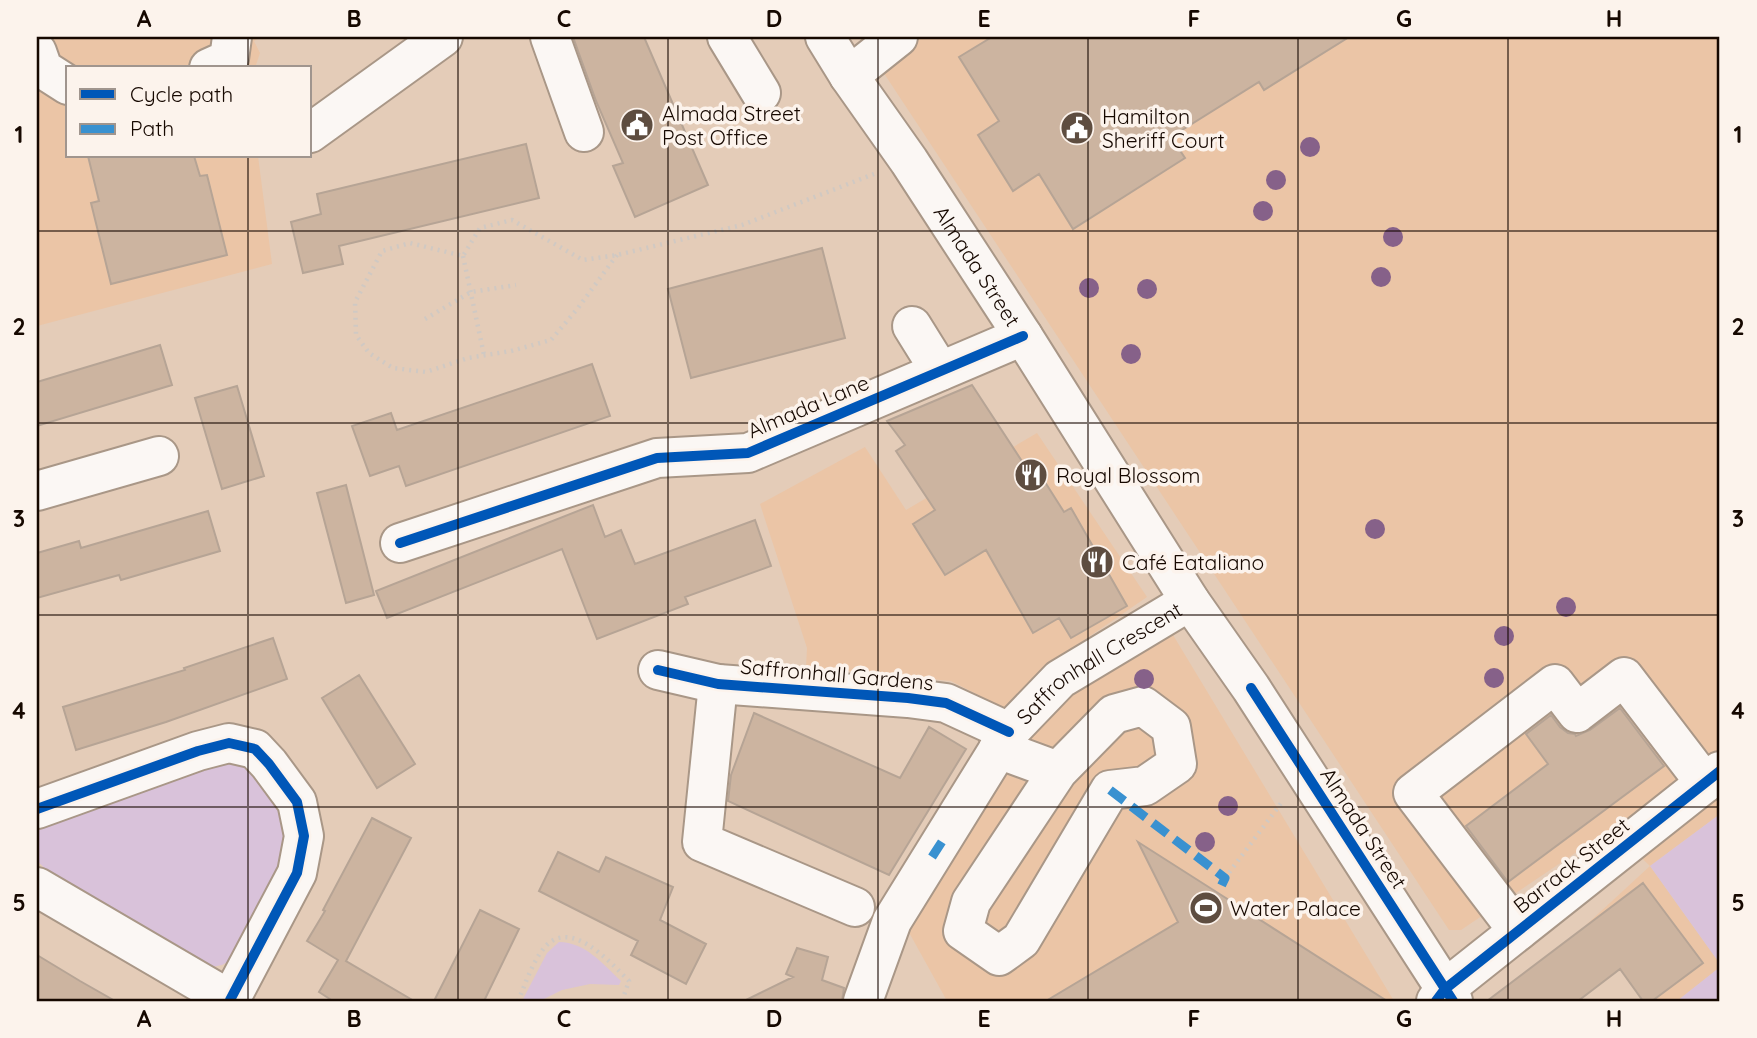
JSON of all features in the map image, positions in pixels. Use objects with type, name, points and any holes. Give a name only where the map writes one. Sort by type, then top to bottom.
[{"type":"street","points":[[213,66],[229,58],[232,37]]},
{"type":"street","points":[[312,132],[443,37]]},
{"type":"street","points":[[550,37],[584,132]]},
{"type":"street","points":[[727,37],[761,93]]},
{"type":"street","name":"Almada Street","points":[[825,37],[1023,336],[1190,601],[1251,688],[1445,998]]},
{"type":"street","points":[[849,76],[898,37]]},
{"type":"street","points":[[37,52],[43,69],[66,84]]},
{"type":"street","points":[[912,326],[940,372]]},
{"type":"street","name":"Almada Lane","points":[[400,543],[657,458],[748,453],[1023,336]]},
{"type":"street","points":[[37,491],[159,456]]},
{"type":"street","name":"Saffronhall Crescent","points":[[863,1001],[892,921],[1003,741],[1060,678],[1190,601]]},
{"type":"street","name":"Saffronhall Gardens","points":[[658,670],[718,684],[946,703],[1003,741],[1064,765],[1110,790]]},
{"type":"street","points":[[1518,931],[1413,793],[1555,684],[1577,713],[1624,677],[1713,777]]},
{"type":"street","points":[[718,684],[702,842],[855,907]]},
{"type":"street","points":[[1143,706],[1171,727],[1177,764],[1145,786],[1110,790],[1021,940],[999,956],[963,931],[971,902],[1064,765],[1114,714],[1143,706]]},
{"type":"street","points":[[37,809],[198,751],[229,743],[256,749],[269,764],[297,802],[304,836],[297,873],[231,1001],[37,887]]},
{"type":"street","name":"Barrack Street","points":[[1445,998],[1518,931],[1713,777]]},
{"type":"path","points":[[484,355],[463,256],[480,228],[512,220],[583,260],[617,255],[742,225],[909,161]]},
{"type":"path","points":[[463,256],[410,243],[382,251],[355,302],[356,335],[369,353],[393,368],[426,372],[468,358],[551,340],[617,255]]},
{"type":"path","points":[[425,319],[471,292],[516,285]]},
{"type":"path","points":[[1225,878],[1277,807],[1308,777]]},
{"type":"path","points":[[518,1001],[541,952],[550,942],[561,937],[588,944],[628,981],[622,1001]]},
{"type":"shaded area","points":[[37,37],[261,37],[254,41],[260,53],[256,66],[66,66],[66,158],[258,158],[272,264],[37,326]]},
{"type":"shaded area","points":[[860,37],[1720,37],[1720,814],[1650,866],[1611,829],[1461,930],[1449,930]]},
{"type":"shaded area","points":[[1037,433],[1147,597],[1055,660],[1004,708],[951,681],[806,667],[807,648],[760,504],[865,447],[906,510]]},
{"type":"shaded area","points":[[1170,630],[1394,1001],[947,1001],[906,927],[1012,742],[1075,681]]},
{"type":"shaded area","points":[[211,763],[238,765],[253,771],[273,798],[283,818],[286,853],[231,960],[212,967],[48,871],[37,861],[37,833],[47,819]]},
{"type":"shaded area","points":[[1720,814],[1720,964],[1650,866]]},
{"type":"shaded area","points":[[1650,866],[1720,964],[1720,967],[1677,1001],[1644,1001],[1586,925]]},
{"type":"shaded area","points":[[559,942],[577,946],[593,955],[621,981],[619,985],[590,984],[562,990],[540,1001],[522,1001],[547,953]]},
{"type":"shaded area","points":[[1720,967],[1720,1001],[1677,1001]]},
{"type":"building","points":[[573,37],[644,37],[708,185],[635,217],[613,166],[623,163],[596,101]]},
{"type":"building","name":"Hamilton Sheriff Court","points":[[992,37],[1349,37],[1264,90],[1259,82],[1171,137],[1185,158],[1073,229],[1039,174],[1013,191],[978,135],[999,121],[959,57]]},
{"type":"building","points":[[526,144],[539,198],[339,246],[343,264],[303,273],[291,222],[321,214],[317,194]]},
{"type":"building","points":[[88,158],[195,158],[200,176],[207,175],[227,255],[111,284],[91,203],[99,201]]},
{"type":"building","points":[[822,248],[845,338],[691,378],[668,289]]},
{"type":"building","points":[[160,345],[172,385],[37,426],[37,382]]},
{"type":"building","points":[[592,364],[610,416],[406,486],[399,466],[370,476],[352,426],[391,413],[397,430]]},
{"type":"building","points":[[972,385],[1031,475],[1038,471],[1064,512],[1071,508],[1127,606],[1071,638],[1059,618],[1033,633],[986,550],[945,575],[913,524],[935,510],[896,451],[905,445],[887,421]]},
{"type":"building","points":[[237,386],[264,476],[222,489],[195,398]]},
{"type":"building","points":[[346,485],[374,595],[346,603],[317,493]]},
{"type":"building","points":[[593,505],[605,537],[621,530],[635,564],[755,520],[771,566],[685,597],[688,604],[597,639],[562,549],[387,618],[376,591]]},
{"type":"building","points":[[208,511],[220,551],[121,580],[119,575],[37,598],[37,553],[79,541],[81,548]]},
{"type":"building","points":[[273,638],[287,679],[166,722],[76,750],[63,707],[185,670],[184,668]]},
{"type":"building","points":[[359,675],[415,764],[377,788],[322,698]]},
{"type":"building","points":[[1620,708],[1664,766],[1508,882],[1466,826],[1548,764],[1526,734],[1551,715],[1560,727],[1576,736],[1590,730]]},
{"type":"building","points":[[754,713],[900,778],[929,727],[966,749],[889,875],[728,801],[731,775]]},
{"type":"building","points":[[372,818],[411,838],[346,961],[414,1001],[333,1001],[319,992],[338,960],[307,941]]},
{"type":"building","name":"Water Palace","points":[[1138,842],[1387,1001],[1046,1001],[1178,922]]},
{"type":"building","points":[[558,852],[599,872],[606,857],[673,887],[660,920],[706,944],[686,984],[631,955],[638,941],[539,891]]},
{"type":"building","points":[[1643,883],[1703,963],[1652,1001],[1643,1001],[1620,969],[1578,1001],[1487,1001]]},
{"type":"building","points":[[480,910],[519,929],[484,1001],[434,1001]]},
{"type":"building","points":[[797,948],[828,957],[822,980],[844,988],[842,1001],[744,1001],[793,977],[786,974]]},
{"type":"building","points":[[37,955],[80,981],[115,1001],[37,1001]]},
{"type":"marked path","points":[[1110,790],[1225,878],[1218,893]]},
{"type":"marked path","points":[[932,857],[945,837]]},
{"type":"cycle path","points":[[400,543],[657,458],[748,453],[1023,336]]},
{"type":"cycle path","points":[[658,670],[718,684],[946,703],[1009,732]]},
{"type":"cycle path","points":[[1251,688],[1453,1001]]},
{"type":"cycle path","points":[[37,809],[198,751],[229,743],[255,749],[297,802],[304,836],[297,873],[230,1000]]},
{"type":"cycle path","points":[[1436,1001],[1445,989],[1720,771]]},
{"type":"place","name":"Almada Street Post Office","points":[[637,125]]},
{"type":"place","name":"Hamilton Sheriff Court","points":[[1077,128]]},
{"type":"place","name":"Royal Blossom","points":[[1031,475]]},
{"type":"place","name":"Café Eataliano","points":[[1097,562]]},
{"type":"place","name":"Water Palace","points":[[1206,908]]}]
